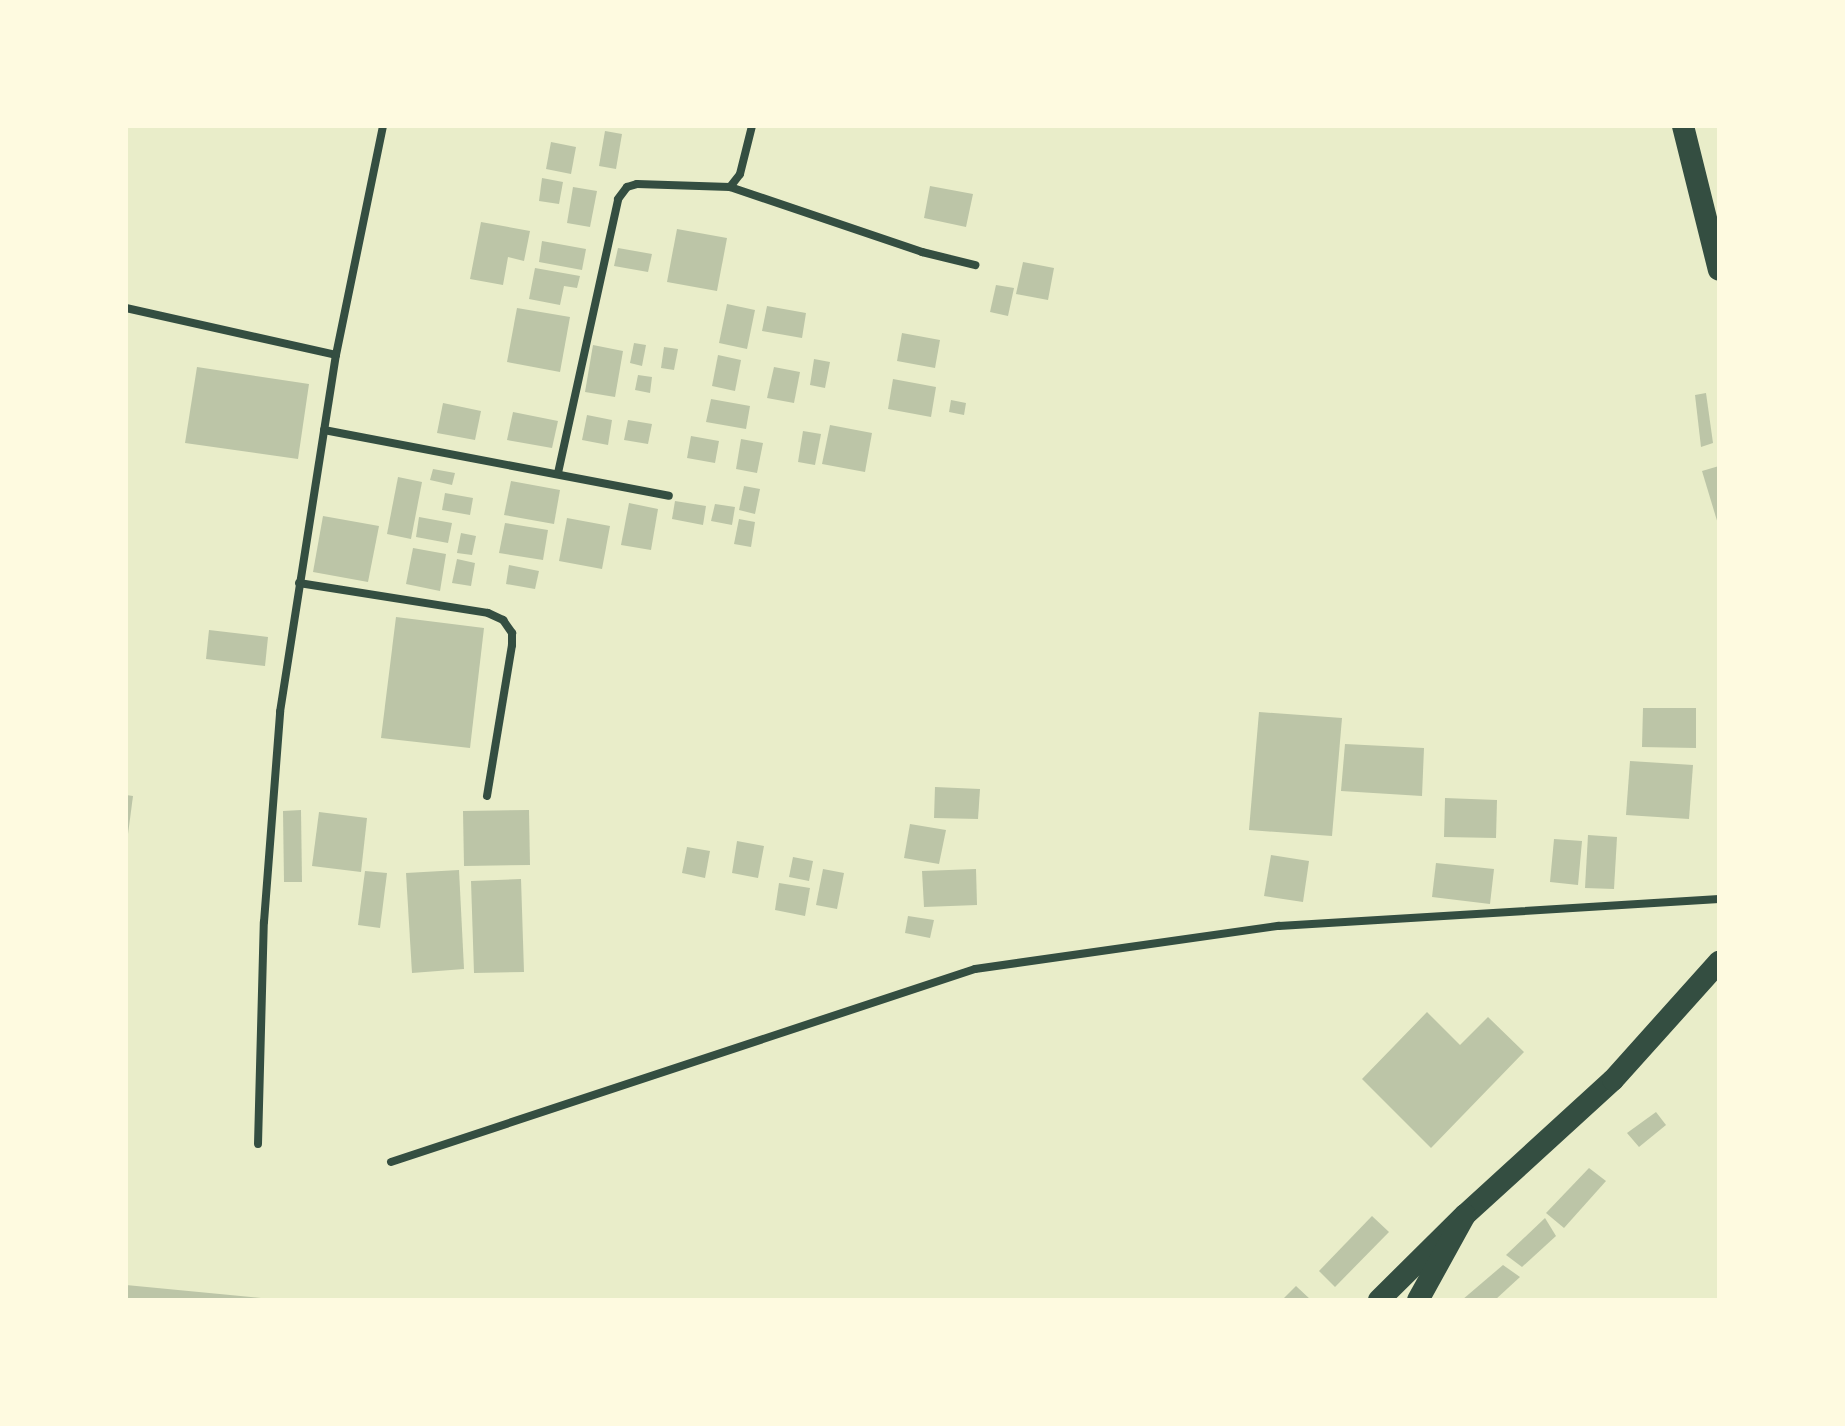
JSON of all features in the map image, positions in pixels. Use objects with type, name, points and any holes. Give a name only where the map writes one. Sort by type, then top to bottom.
[{"type":"highway","points":[[1683,126],[1719,270]]},
{"type":"highway","points":[[1379,1300],[1465,1215],[1613,1080],[1719,962]]},
{"type":"highway","points":[[1418,1300],[1465,1215]]},
{"type":"street","points":[[258,1144],[271,786],[299,583],[336,355],[383,126]]},
{"type":"street","points":[[730,187],[740,174],[752,126]]},
{"type":"street","points":[[558,473],[618,199],[627,187],[637,184],[730,187],[922,252],[975,265]]},
{"type":"street","points":[[126,308],[336,355]]},
{"type":"street","points":[[324,430],[669,496]]},
{"type":"street","points":[[299,583],[488,613],[503,620],[512,633],[512,645],[487,796]]},
{"type":"street","points":[[391,1162],[975,969],[1279,926],[1719,899]]},
{"type":"building","points":[[605,131],[622,134],[616,169],[599,166]]},
{"type":"building","points":[[551,142],[576,147],[571,174],[546,169]]},
{"type":"building","points":[[542,178],[563,182],[559,204],[539,201]]},
{"type":"building","points":[[930,186],[973,194],[966,227],[924,218]]},
{"type":"building","points":[[573,187],[597,191],[590,227],[567,223]]},
{"type":"building","points":[[481,222],[530,231],[524,261],[508,257],[503,285],[470,279]]},
{"type":"building","points":[[677,229],[727,238],[717,291],[667,282]]},
{"type":"building","points":[[542,241],[586,249],[582,270],[539,262]]},
{"type":"building","points":[[618,248],[652,254],[648,272],[614,266]]},
{"type":"building","points":[[1023,262],[1054,268],[1048,300],[1016,294]]},
{"type":"building","points":[[535,268],[580,276],[577,288],[564,286],[560,305],[529,299]]},
{"type":"building","points":[[996,285],[1014,288],[1008,316],[990,312]]},
{"type":"building","points":[[727,304],[755,310],[747,349],[719,343]]},
{"type":"building","points":[[767,306],[806,313],[802,338],[762,331]]},
{"type":"building","points":[[517,308],[570,317],[560,372],[507,362]]},
{"type":"building","points":[[902,333],[940,340],[935,368],[897,361]]},
{"type":"building","points":[[634,343],[646,345],[642,366],[630,363]]},
{"type":"building","points":[[593,345],[623,351],[615,397],[585,392]]},
{"type":"building","points":[[664,347],[678,349],[674,370],[661,368]]},
{"type":"building","points":[[718,355],[741,360],[735,391],[712,386]]},
{"type":"building","points":[[814,359],[830,362],[825,388],[810,385]]},
{"type":"building","points":[[197,367],[309,384],[298,459],[185,443]]},
{"type":"building","points":[[774,367],[800,372],[794,403],[767,398]]},
{"type":"building","points":[[638,375],[652,377],[650,393],[635,390]]},
{"type":"building","points":[[893,379],[936,387],[931,417],[888,409]]},
{"type":"building","points":[[1706,393],[1713,443],[1701,447],[1695,395]]},
{"type":"building","points":[[711,399],[750,406],[746,429],[706,422]]},
{"type":"building","points":[[951,400],[966,403],[964,415],[949,412]]},
{"type":"building","points":[[443,403],[481,411],[475,440],[437,433]]},
{"type":"building","points":[[513,412],[558,421],[552,448],[507,440]]},
{"type":"building","points":[[587,415],[612,420],[608,445],[582,440]]},
{"type":"building","points":[[628,420],[652,424],[648,444],[624,440]]},
{"type":"building","points":[[830,425],[872,433],[865,472],[822,464]]},
{"type":"building","points":[[803,431],[821,434],[815,465],[798,462]]},
{"type":"building","points":[[691,436],[719,441],[715,463],[687,458]]},
{"type":"building","points":[[741,439],[763,443],[757,473],[736,469]]},
{"type":"building","points":[[1719,466],[1719,524],[1718,524],[1702,471]]},
{"type":"building","points":[[433,469],[455,473],[452,485],[430,480]]},
{"type":"building","points":[[398,477],[422,482],[411,539],[387,534]]},
{"type":"building","points":[[511,481],[560,490],[554,524],[504,515]]},
{"type":"building","points":[[744,486],[760,489],[755,514],[739,510]]},
{"type":"building","points":[[445,493],[473,498],[470,515],[442,510]]},
{"type":"building","points":[[675,501],[706,506],[703,525],[672,519]]},
{"type":"building","points":[[629,503],[658,509],[651,550],[621,545]]},
{"type":"building","points":[[715,504],[735,507],[732,525],[711,521]]},
{"type":"building","points":[[323,516],[379,526],[368,582],[313,572]]},
{"type":"building","points":[[419,517],[452,523],[448,543],[416,537]]},
{"type":"building","points":[[567,518],[610,526],[602,569],[559,561]]},
{"type":"building","points":[[739,519],[755,522],[751,547],[734,544]]},
{"type":"building","points":[[505,523],[548,530],[543,560],[499,553]]},
{"type":"building","points":[[461,533],[476,536],[472,555],[457,553]]},
{"type":"building","points":[[413,548],[446,554],[440,591],[406,584]]},
{"type":"building","points":[[457,559],[475,563],[471,586],[452,583]]},
{"type":"building","points":[[509,565],[539,571],[535,589],[506,584]]},
{"type":"building","points":[[396,617],[484,628],[470,748],[381,738]]},
{"type":"building","points":[[209,630],[268,637],[265,666],[206,659]]},
{"type":"building","points":[[1643,708],[1696,708],[1696,748],[1642,747]]},
{"type":"building","points":[[1259,712],[1342,718],[1332,836],[1249,830]]},
{"type":"building","points":[[1345,744],[1424,748],[1422,796],[1341,791]]},
{"type":"building","points":[[1630,761],[1693,765],[1689,819],[1626,815]]},
{"type":"building","points":[[935,787],[980,789],[978,819],[934,818]]},
{"type":"building","points":[[126,795],[133,796],[128,834],[126,834]]},
{"type":"building","points":[[1445,798],[1497,800],[1496,838],[1444,837]]},
{"type":"building","points":[[301,810],[302,882],[284,882],[283,811]]},
{"type":"building","points":[[529,810],[530,865],[464,866],[463,811]]},
{"type":"building","points":[[319,812],[367,818],[361,872],[312,866]]},
{"type":"building","points":[[910,824],[946,830],[939,864],[904,858]]},
{"type":"building","points":[[1588,835],[1617,837],[1614,889],[1585,888]]},
{"type":"building","points":[[1554,839],[1582,841],[1578,885],[1550,882]]},
{"type":"building","points":[[737,841],[764,846],[758,878],[732,873]]},
{"type":"building","points":[[687,847],[710,851],[705,878],[682,873]]},
{"type":"building","points":[[1271,855],[1309,861],[1303,902],[1264,896]]},
{"type":"building","points":[[793,857],[813,861],[809,881],[789,877]]},
{"type":"building","points":[[1436,863],[1494,869],[1490,904],[1432,897]]},
{"type":"building","points":[[823,869],[844,873],[837,909],[816,905]]},
{"type":"building","points":[[976,869],[977,905],[924,907],[922,871]]},
{"type":"building","points":[[459,870],[464,969],[412,973],[406,873]]},
{"type":"building","points":[[365,871],[387,873],[380,928],[358,925]]},
{"type":"building","points":[[521,879],[524,972],[474,973],[471,881]]},
{"type":"building","points":[[779,883],[810,888],[805,916],[775,910]]},
{"type":"building","points":[[908,916],[934,920],[930,938],[905,933]]},
{"type":"building","points":[[1427,1012],[1460,1045],[1488,1017],[1524,1052],[1431,1148],[1362,1079]]},
{"type":"building","points":[[1656,1112],[1666,1125],[1639,1147],[1627,1133]]},
{"type":"building","points":[[1589,1168],[1606,1181],[1564,1228],[1546,1213]]},
{"type":"building","points":[[1372,1216],[1389,1232],[1335,1287],[1319,1271]]},
{"type":"building","points":[[1545,1218],[1556,1236],[1522,1267],[1506,1255]]},
{"type":"building","points":[[1503,1265],[1520,1277],[1495,1300],[1462,1300]]},
{"type":"building","points":[[126,1285],[261,1298],[261,1300],[126,1300]]},
{"type":"building","points":[[1296,1286],[1311,1300],[1282,1300]]}]
